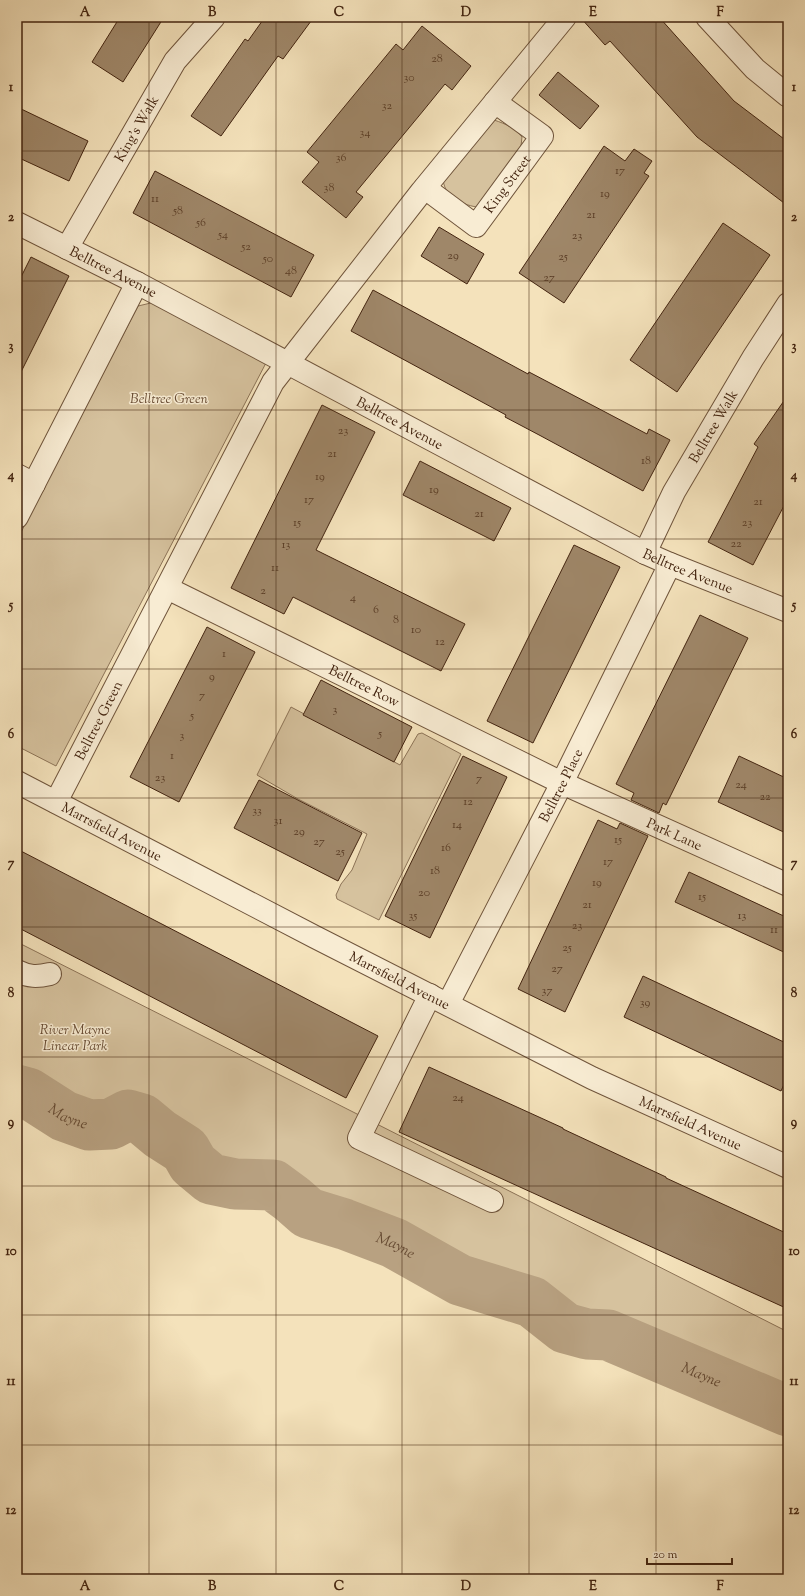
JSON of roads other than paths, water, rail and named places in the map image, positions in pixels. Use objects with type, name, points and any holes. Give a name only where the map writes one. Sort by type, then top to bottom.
[{"type":"street","name":"King's Walk","points":[[67,248],[175,61],[214,17]]},
{"type":"street","points":[[288,363],[425,188],[565,17]]},
{"type":"street","points":[[707,17],[754,69],[788,96]]},
{"type":"street","name":"King Street","points":[[425,188],[476,226],[542,136],[495,102]]},
{"type":"street","name":"Belltree Avenue","points":[[17,223],[137,283],[645,553],[788,611]]},
{"type":"street","points":[[17,517],[26,479],[137,283]]},
{"type":"street","name":"Belltree Walk","points":[[645,553],[674,492],[753,358],[788,304]]},
{"type":"street","name":"Belltree Green","points":[[56,802],[273,382],[288,363]]},
{"type":"street","name":"Belltree Place","points":[[492,1201],[359,1138],[562,783],[670,564]]},
{"type":"street","name":"Belltree Row","points":[[167,588],[562,783]]},
{"type":"street","name":"Marrsfield Avenue","points":[[17,782],[592,1078],[788,1167]]},
{"type":"street","name":"Park Lane","points":[[562,783],[788,885]]},
{"type":"street","points":[[17,971],[24,975],[36,977],[50,974]]},
{"type":"waterway","name":"Mayne","points":[[17,1090],[28,1093],[64,1116],[89,1125],[111,1124],[128,1115],[142,1119],[160,1134],[185,1150],[193,1164],[211,1179],[235,1184],[273,1185],[308,1213],[344,1224],[394,1243],[460,1280],[532,1302],[565,1328],[587,1334],[608,1335],[788,1411]]},
{"type":"park label","name":"River Mayne Linear Park","points":[[75,1038]]}]
